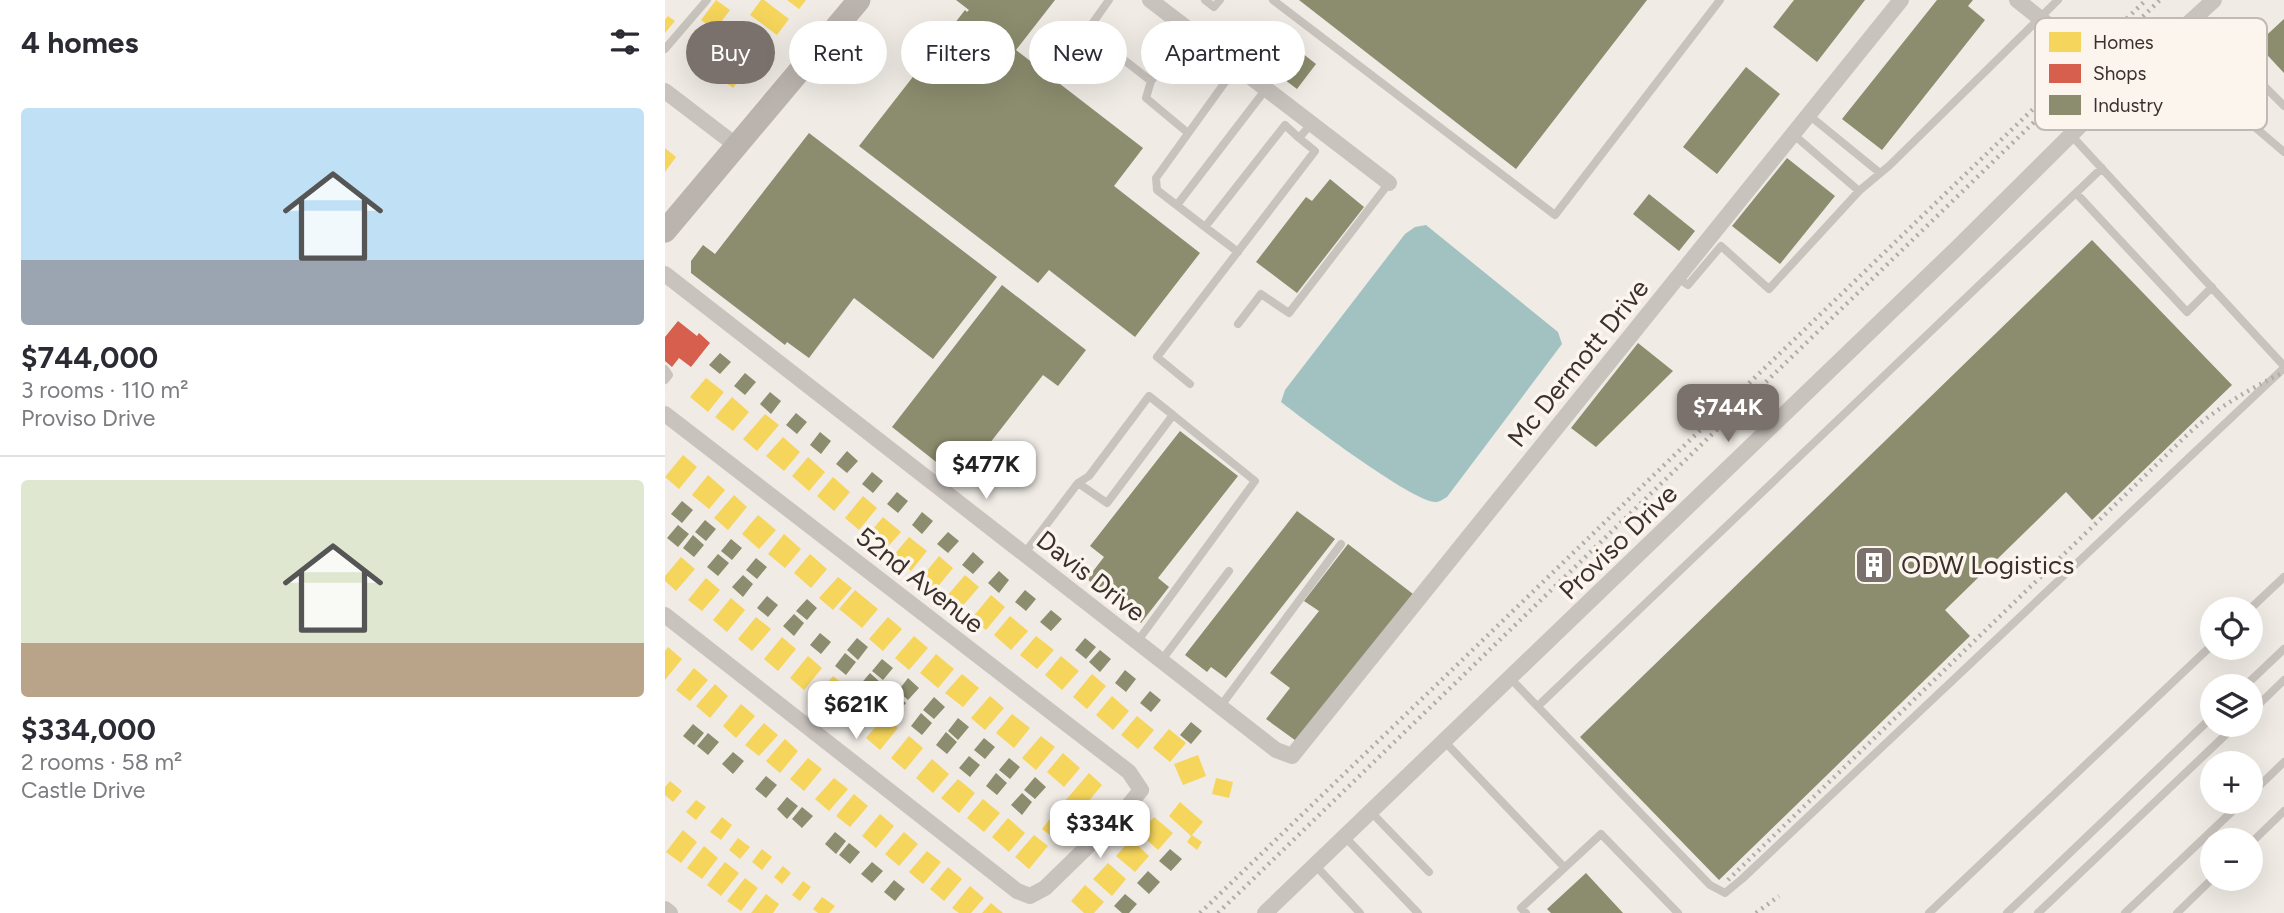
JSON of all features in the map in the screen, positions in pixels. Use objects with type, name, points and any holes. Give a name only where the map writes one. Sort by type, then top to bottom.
[{"type":"main road","points":[[665,231],[859,0]]},
{"type":"street","points":[[1150,0],[1177,21]]},
{"type":"street","name":"Mc Dermott Drive","points":[[1292,756],[1901,0]]},
{"type":"street","points":[[2017,0],[2040,18]]},
{"type":"street","name":"Proviso Drive","points":[[2196,17],[2214,0]]},
{"type":"street","points":[[1260,84],[1389,183]]},
{"type":"street","points":[[665,91],[737,146]]},
{"type":"street","name":"Proviso Drive","points":[[1265,913],[1946,259],[2076,130]]},
{"type":"street","name":"Davis Drive","points":[[665,274],[1220,707],[1276,750],[1292,756]]},
{"type":"street","name":"52nd Avenue","points":[[665,414],[1129,772],[1141,790],[1124,811],[1045,888],[1030,895],[1017,891],[665,615]]},
{"type":"street","points":[[665,909],[670,913]]},
{"type":"lane","points":[[665,49],[707,0]]},
{"type":"lane","points":[[1109,0],[1087,31],[1141,73]]},
{"type":"lane","points":[[1205,0],[1214,7],[1220,0]]},
{"type":"lane","points":[[1273,0],[1555,215],[1720,0]]},
{"type":"lane","points":[[2042,18],[2058,0]]},
{"type":"lane","points":[[1678,278],[1688,285],[1721,246],[1769,289],[1859,191],[2035,25]]},
{"type":"lane","points":[[1150,84],[1146,98],[1188,133]]},
{"type":"lane","points":[[1224,84],[1156,178],[1157,190],[1238,251]]},
{"type":"lane","points":[[1177,205],[1266,89]]},
{"type":"lane","points":[[2267,89],[2284,106]]},
{"type":"lane","points":[[1810,116],[1880,173]]},
{"type":"lane","points":[[1300,138],[1311,124]]},
{"type":"lane","points":[[1191,384],[1157,357],[1315,151],[1285,125],[1205,226]]},
{"type":"lane","points":[[2258,130],[2284,152]]},
{"type":"lane","points":[[1794,135],[1859,191]]},
{"type":"lane","points":[[1511,678],[1710,885],[1725,893],[2284,367],[2071,135]]},
{"type":"lane","points":[[1538,706],[2102,168]]},
{"type":"lane","points":[[1238,324],[1261,294],[1289,313],[1389,183]]},
{"type":"lane","points":[[2076,193],[2187,312],[2212,287]]},
{"type":"lane","points":[[665,369],[669,375],[665,380]]},
{"type":"lane","points":[[1024,554],[1079,484],[1089,476],[1149,397],[1173,415],[1255,481],[1137,642]]},
{"type":"lane","points":[[1079,484],[1107,503],[1173,415]]},
{"type":"lane","points":[[1220,707],[1341,544]]},
{"type":"lane","points":[[1161,661],[1229,571]]},
{"type":"lane","points":[[2263,597],[2284,577]]},
{"type":"lane","points":[[2258,674],[2284,649]]},
{"type":"lane","points":[[1929,913],[2200,656]]},
{"type":"lane","points":[[2263,700],[2284,680]]},
{"type":"lane","points":[[2007,913],[2200,728]]},
{"type":"lane","points":[[2038,913],[2223,737]]},
{"type":"lane","points":[[1445,742],[1564,867]]},
{"type":"lane","points":[[2263,782],[2284,762]]},
{"type":"lane","points":[[2263,831],[2284,811]]},
{"type":"lane","points":[[1371,812],[1429,872]]},
{"type":"lane","points":[[2125,913],[2229,814]]},
{"type":"lane","points":[[1526,913],[1521,908],[1601,834],[1678,913]]},
{"type":"lane","points":[[1345,837],[1418,913]]},
{"type":"lane","points":[[1315,865],[1360,913]]},
{"type":"lane","points":[[2177,913],[2200,891]]},
{"type":"water","points":[[1426,225],[1558,332],[1562,344],[1447,497],[1437,502],[1425,499],[1384,476],[1281,402],[1285,390],[1405,234],[1415,227]]},
{"type":"building: Homes","points":[[716,0],[730,10],[722,21],[701,20]]},
{"type":"building: Homes","points":[[761,0],[764,0],[789,19],[777,35],[775,21],[758,21],[750,15]]},
{"type":"building: Homes","points":[[787,0],[806,0],[799,9]]},
{"type":"building: Homes","points":[[668,16],[675,21],[665,33],[665,20]]},
{"type":"building: Homes","points":[[665,148],[676,157],[665,172]]},
{"type":"building: Homes","points":[[706,378],[724,392],[708,412],[690,397]]},
{"type":"building: Homes","points":[[732,397],[749,412],[733,431],[715,417]]},
{"type":"building: Homes","points":[[765,414],[779,425],[757,451],[743,439]]},
{"type":"building: Homes","points":[[783,437],[800,452],[784,471],[766,456]]},
{"type":"building: Homes","points":[[683,455],[697,467],[679,489],[665,477]]},
{"type":"building: Homes","points":[[808,457],[825,472],[809,491],[792,476]]},
{"type":"building: Homes","points":[[708,475],[725,490],[709,509],[692,495]]},
{"type":"building: Homes","points":[[833,477],[850,492],[834,511],[817,496]]},
{"type":"building: Homes","points":[[734,495],[747,507],[728,530],[714,518]]},
{"type":"building: Homes","points":[[863,496],[877,508],[859,530],[845,518]]},
{"type":"building: Homes","points":[[758,515],[776,530],[759,549],[742,534]]},
{"type":"building: Homes","points":[[883,517],[901,532],[884,551],[867,536]]},
{"type":"building: Homes","points":[[784,534],[801,549],[785,568],[768,554]]},
{"type":"building: Homes","points":[[909,537],[927,551],[911,571],[893,556]]},
{"type":"building: Homes","points":[[810,554],[827,569],[811,588],[794,573]]},
{"type":"building: Homes","points":[[939,556],[953,568],[935,590],[921,578]]},
{"type":"building: Homes","points":[[681,557],[695,569],[676,591],[665,581],[665,576]]},
{"type":"building: Homes","points":[[965,575],[979,587],[960,609],[946,597]]},
{"type":"building: Homes","points":[[838,577],[852,588],[833,610],[819,598]]},
{"type":"building: Homes","points":[[706,578],[720,590],[702,611],[688,600]]},
{"type":"building: Homes","points":[[855,590],[878,609],[862,628],[839,609]]},
{"type":"building: Homes","points":[[991,595],[1005,607],[986,630],[972,618]]},
{"type":"building: Homes","points":[[731,598],[745,610],[727,632],[713,620]]},
{"type":"building: Homes","points":[[1010,616],[1028,631],[1011,650],[994,635]]},
{"type":"building: Homes","points":[[756,617],[771,629],[752,651],[738,639]]},
{"type":"building: Homes","points":[[888,617],[902,629],[883,651],[869,639]]},
{"type":"building: Homes","points":[[914,636],[928,648],[909,670],[895,658]]},
{"type":"building: Homes","points":[[1036,636],[1054,650],[1037,669],[1020,655]]},
{"type":"building: Homes","points":[[782,637],[796,649],[778,671],[764,659]]},
{"type":"building: Homes","points":[[668,647],[682,659],[665,680],[665,651]]},
{"type":"building: Homes","points":[[936,654],[954,669],[938,688],[920,673]]},
{"type":"building: Homes","points":[[808,656],[822,668],[804,690],[790,678]]},
{"type":"building: Homes","points":[[1061,656],[1079,671],[1062,690],[1045,675]]},
{"type":"building: Homes","points":[[694,668],[708,680],[690,701],[676,690]]},
{"type":"building: Homes","points":[[962,674],[979,688],[963,707],[945,693]]},
{"type":"building: Homes","points":[[1092,674],[1106,686],[1087,709],[1073,697]]},
{"type":"building: Homes","points":[[833,676],[848,688],[829,710],[815,698]]},
{"type":"building: Homes","points":[[715,684],[728,696],[710,718],[696,706]]},
{"type":"building: Homes","points":[[859,696],[873,708],[854,731],[840,719]]},
{"type":"building: Homes","points":[[990,696],[1004,708],[985,730],[971,718]]},
{"type":"building: Homes","points":[[1112,696],[1129,711],[1113,730],[1096,715]]},
{"type":"building: Homes","points":[[741,704],[755,716],[736,738],[723,726]]},
{"type":"building: Homes","points":[[1012,714],[1030,728],[1014,748],[996,733]]},
{"type":"building: Homes","points":[[1137,716],[1154,730],[1138,749],[1121,735]]},
{"type":"building: Homes","points":[[884,717],[898,728],[880,750],[866,738]]},
{"type":"building: Homes","points":[[764,723],[778,735],[759,756],[745,745]]},
{"type":"building: Homes","points":[[1169,729],[1186,743],[1170,762],[1153,748]]},
{"type":"building: Homes","points":[[909,736],[923,748],[905,770],[891,758]]},
{"type":"building: Homes","points":[[1041,736],[1055,747],[1036,770],[1022,758]]},
{"type":"building: Homes","points":[[785,739],[798,751],[780,773],[766,761]]},
{"type":"building: Homes","points":[[1063,753],[1080,768],[1064,787],[1047,772]]},
{"type":"building: Homes","points":[[1198,755],[1206,776],[1183,785],[1174,764]]},
{"type":"building: Homes","points":[[808,758],[822,769],[804,791],[790,779]]},
{"type":"building: Homes","points":[[932,759],[949,774],[933,793],[916,778]]},
{"type":"building: Homes","points":[[1089,773],[1102,785],[1073,820],[1059,808]]},
{"type":"building: Homes","points":[[834,778],[848,789],[829,811],[815,799]]},
{"type":"building: Homes","points":[[1216,778],[1233,782],[1229,798],[1212,794]]},
{"type":"building: Homes","points":[[958,779],[975,793],[959,813],[941,798]]},
{"type":"building: Homes","points":[[670,781],[682,791],[673,802],[665,795],[665,787]]},
{"type":"building: Homes","points":[[854,794],[868,806],[850,827],[836,816]]},
{"type":"building: Homes","points":[[983,799],[1000,813],[984,832],[967,818]]},
{"type":"building: Homes","points":[[696,800],[706,807],[696,820],[686,812]]},
{"type":"building: Homes","points":[[1180,802],[1203,822],[1192,835],[1202,842],[1197,850],[1187,842],[1191,836],[1169,816]]},
{"type":"building: Homes","points":[[880,814],[894,826],[876,848],[862,836]]},
{"type":"building: Homes","points":[[1052,816],[1065,827],[1055,839],[1042,829]]},
{"type":"building: Homes","points":[[722,817],[732,825],[721,840],[710,832]]},
{"type":"building: Homes","points":[[1154,817],[1173,833],[1158,850],[1139,833]]},
{"type":"building: Homes","points":[[1008,818],[1025,833],[1009,852],[992,837]]},
{"type":"building: Homes","points":[[683,830],[697,842],[681,863],[666,852]]},
{"type":"building: Homes","points":[[904,832],[918,844],[899,866],[885,854]]},
{"type":"building: Homes","points":[[1034,835],[1048,846],[1029,869],[1015,857]]},
{"type":"building: Homes","points":[[738,838],[750,847],[740,859],[729,850]]},
{"type":"building: Homes","points":[[1131,839],[1149,856],[1135,872],[1116,856]]},
{"type":"building: Homes","points":[[704,846],[718,858],[702,879],[687,868]]},
{"type":"building: Homes","points":[[762,849],[772,857],[762,870],[752,862]]},
{"type":"building: Homes","points":[[927,851],[941,862],[923,884],[909,872]]},
{"type":"building: Homes","points":[[725,862],[739,873],[721,896],[707,885]]},
{"type":"building: Homes","points":[[1108,863],[1126,879],[1112,896],[1093,879]]},
{"type":"building: Homes","points":[[783,866],[791,873],[782,884],[774,877]]},
{"type":"building: Homes","points":[[948,867],[962,879],[944,901],[930,889]]},
{"type":"building: Homes","points":[[745,878],[758,888],[741,911],[727,901]]},
{"type":"building: Homes","points":[[803,881],[811,887],[800,901],[792,895]]},
{"type":"building: Homes","points":[[1085,885],[1104,902],[1094,913],[1084,913],[1071,901]]},
{"type":"building: Homes","points":[[970,886],[984,898],[971,913],[959,913],[952,908]]},
{"type":"building: Homes","points":[[766,894],[779,904],[773,913],[751,913]]},
{"type":"building: Homes","points":[[822,897],[835,906],[829,913],[818,913],[813,909]]},
{"type":"building: Homes","points":[[991,903],[1003,913],[982,913]]},
{"type":"building: Shops","points":[[678,321],[710,343],[691,367],[679,358],[672,367],[665,361],[665,337]]},
{"type":"building: Industry","points":[[956,0],[1055,0],[1039,21],[1029,21],[1029,33],[1016,50],[1029,60],[1029,84],[1060,84],[1143,148],[1114,186],[1200,253],[1135,337],[1049,270],[1038,283],[859,146],[907,84],[1015,84],[1015,21],[956,21],[965,10],[969,10]]},
{"type":"building: Industry","points":[[1299,0],[1647,0],[1516,169]]},
{"type":"building: Industry","points":[[1794,0],[1865,0],[1817,62],[1773,27]]},
{"type":"building: Industry","points":[[1937,0],[1973,0],[1968,6],[1985,20],[1882,150],[1842,119]]},
{"type":"building: Industry","points":[[2284,19],[2284,73],[2267,55],[2267,35]]},
{"type":"building: Industry","points":[[1305,55],[1316,64],[1305,78]]},
{"type":"building: Industry","points":[[1746,67],[1780,94],[1717,174],[1683,147]]},
{"type":"building: Industry","points":[[809,133],[997,277],[933,359],[854,298],[809,358],[787,342],[785,345],[691,273],[691,261],[703,245],[715,254]]},
{"type":"building: Industry","points":[[1787,158],[1835,196],[1780,264],[1732,226]]},
{"type":"building: Industry","points":[[1330,179],[1364,207],[1297,293],[1256,262],[1306,197],[1312,201]]},
{"type":"building: Industry","points":[[1649,194],[1695,231],[1679,251],[1633,214]]},
{"type":"building: Industry","name":"ODW Logistics","points":[[2092,240],[2232,385],[2092,520],[2066,492],[1945,610],[1970,636],[1719,880],[1580,737]]},
{"type":"building: Industry","points":[[1002,285],[1086,350],[1058,386],[1043,375],[965,475],[949,464],[945,469],[892,427]]},
{"type":"building: Industry","points":[[1638,343],[1673,371],[1596,447],[1571,428]]},
{"type":"building: Industry","points":[[720,353],[731,362],[720,374],[709,365]]},
{"type":"building: Industry","points":[[745,373],[756,382],[745,395],[734,386]]},
{"type":"building: Industry","points":[[770,392],[781,401],[771,414],[760,404]]},
{"type":"building: Industry","points":[[796,413],[807,422],[797,434],[786,425]]},
{"type":"building: Industry","points":[[1180,431],[1238,476],[1158,578],[1169,587],[1141,623],[1087,579],[1104,557],[1090,546]]},
{"type":"building: Industry","points":[[820,432],[831,441],[821,454],[810,445]]},
{"type":"building: Industry","points":[[847,451],[858,461],[847,473],[836,464]]},
{"type":"building: Industry","points":[[872,472],[883,481],[873,493],[862,484]]},
{"type":"building: Industry","points":[[897,492],[908,501],[898,513],[887,504]]},
{"type":"building: Industry","points":[[682,501],[693,510],[682,523],[671,514]]},
{"type":"building: Industry","points":[[1297,511],[1335,539],[1226,678],[1211,667],[1207,672],[1185,655]]},
{"type":"building: Industry","points":[[922,512],[933,521],[922,534],[912,525]]},
{"type":"building: Industry","points":[[705,520],[716,529],[706,541],[695,532]]},
{"type":"building: Industry","points":[[678,525],[689,534],[678,547],[667,538]]},
{"type":"building: Industry","points":[[948,532],[959,541],[948,553],[937,544]]},
{"type":"building: Industry","points":[[693,535],[704,545],[694,557],[683,548]]},
{"type":"building: Industry","points":[[731,539],[742,548],[732,560],[721,551]]},
{"type":"building: Industry","points":[[1348,544],[1413,594],[1299,743],[1266,719],[1290,688],[1270,673],[1319,611],[1304,601]]},
{"type":"building: Industry","points":[[973,552],[984,562],[973,574],[962,565]]},
{"type":"building: Industry","points":[[718,554],[729,563],[718,576],[707,567]]},
{"type":"building: Industry","points":[[756,558],[767,567],[757,579],[746,570]]},
{"type":"building: Industry","points":[[999,571],[1009,580],[999,593],[988,583]]},
{"type":"building: Industry","points":[[743,575],[753,584],[743,597],[732,587]]},
{"type":"building: Industry","points":[[1025,590],[1036,599],[1026,611],[1015,602]]},
{"type":"building: Industry","points":[[767,596],[778,605],[768,617],[757,608]]},
{"type":"building: Industry","points":[[807,599],[817,608],[807,620],[796,611]]},
{"type":"building: Industry","points":[[1051,610],[1062,619],[1051,631],[1040,622]]},
{"type":"building: Industry","points":[[794,614],[804,623],[794,636],[783,626]]},
{"type":"building: Industry","points":[[820,633],[831,642],[821,654],[810,645]]},
{"type":"building: Industry","points":[[857,638],[868,647],[858,660],[847,650]]},
{"type":"building: Industry","points":[[1085,638],[1096,647],[1086,659],[1075,650]]},
{"type":"building: Industry","points":[[1100,650],[1111,659],[1100,672],[1089,662]]},
{"type":"building: Industry","points":[[845,653],[856,662],[846,675],[835,666]]},
{"type":"building: Industry","points":[[882,659],[893,668],[883,680],[872,671]]},
{"type":"building: Industry","points":[[1125,670],[1136,679],[1126,692],[1115,683]]},
{"type":"building: Industry","points":[[870,673],[881,683],[870,695],[859,686]]},
{"type":"building: Industry","points":[[908,678],[919,688],[908,700],[898,691]]},
{"type":"building: Industry","points":[[1150,691],[1161,700],[1151,712],[1140,703]]},
{"type":"building: Industry","points":[[895,694],[906,703],[895,715],[884,706]]},
{"type":"building: Industry","points":[[934,697],[945,707],[934,719],[923,710]]},
{"type":"building: Industry","points":[[921,713],[932,723],[922,735],[911,726]]},
{"type":"building: Industry","points":[[958,718],[969,727],[958,740],[948,731]]},
{"type":"building: Industry","points":[[1191,722],[1202,731],[1191,744],[1180,735]]},
{"type":"building: Industry","points":[[693,724],[704,733],[694,745],[683,736]]},
{"type":"building: Industry","points":[[946,732],[957,742],[947,754],[936,745]]},
{"type":"building: Industry","points":[[708,733],[719,742],[708,755],[697,746]]},
{"type":"building: Industry","points":[[984,738],[995,747],[985,759],[974,750]]},
{"type":"building: Industry","points":[[733,752],[744,761],[733,774],[722,764]]},
{"type":"building: Industry","points":[[969,756],[980,765],[970,777],[959,768]]},
{"type":"building: Industry","points":[[1009,758],[1020,767],[1010,779],[999,770]]},
{"type":"building: Industry","points":[[996,773],[1007,783],[997,795],[986,786]]},
{"type":"building: Industry","points":[[766,776],[777,785],[766,798],[755,789]]},
{"type":"building: Industry","points":[[1035,777],[1046,787],[1035,799],[1024,790]]},
{"type":"building: Industry","points":[[1022,793],[1032,802],[1022,815],[1011,805]]},
{"type":"building: Industry","points":[[787,797],[798,806],[787,819],[777,809]]},
{"type":"building: Industry","points":[[802,807],[813,816],[802,828],[792,819]]},
{"type":"building: Industry","points":[[835,832],[846,841],[836,854],[825,844]]},
{"type":"building: Industry","points":[[849,843],[860,852],[850,864],[839,855]]},
{"type":"building: Industry","points":[[1170,849],[1182,859],[1171,871],[1159,861]]},
{"type":"building: Industry","points":[[872,862],[883,871],[872,883],[861,874]]},
{"type":"building: Industry","points":[[1148,871],[1160,882],[1149,894],[1137,883]]},
{"type":"building: Industry","points":[[1586,873],[1623,913],[1551,913],[1547,909]]},
{"type":"building: Industry","points":[[894,880],[905,889],[895,901],[884,892]]},
{"type":"building: Industry","points":[[1125,894],[1137,904],[1129,913],[1122,913],[1114,906]]},
{"type":"railway","points":[[2127,18],[2146,0]]},
{"type":"railway","points":[[2141,18],[2160,0]]},
{"type":"railway","points":[[1200,913],[2035,107]]},
{"type":"railway","points":[[1218,913],[2035,121]]},
{"type":"railway","points":[[1728,880],[2190,432],[2235,399],[2284,372]]},
{"type":"railway","points":[[1756,913],[1779,896]]},
{"type":"place","name":"ODW Logistics","points":[[1874,565]]}]
